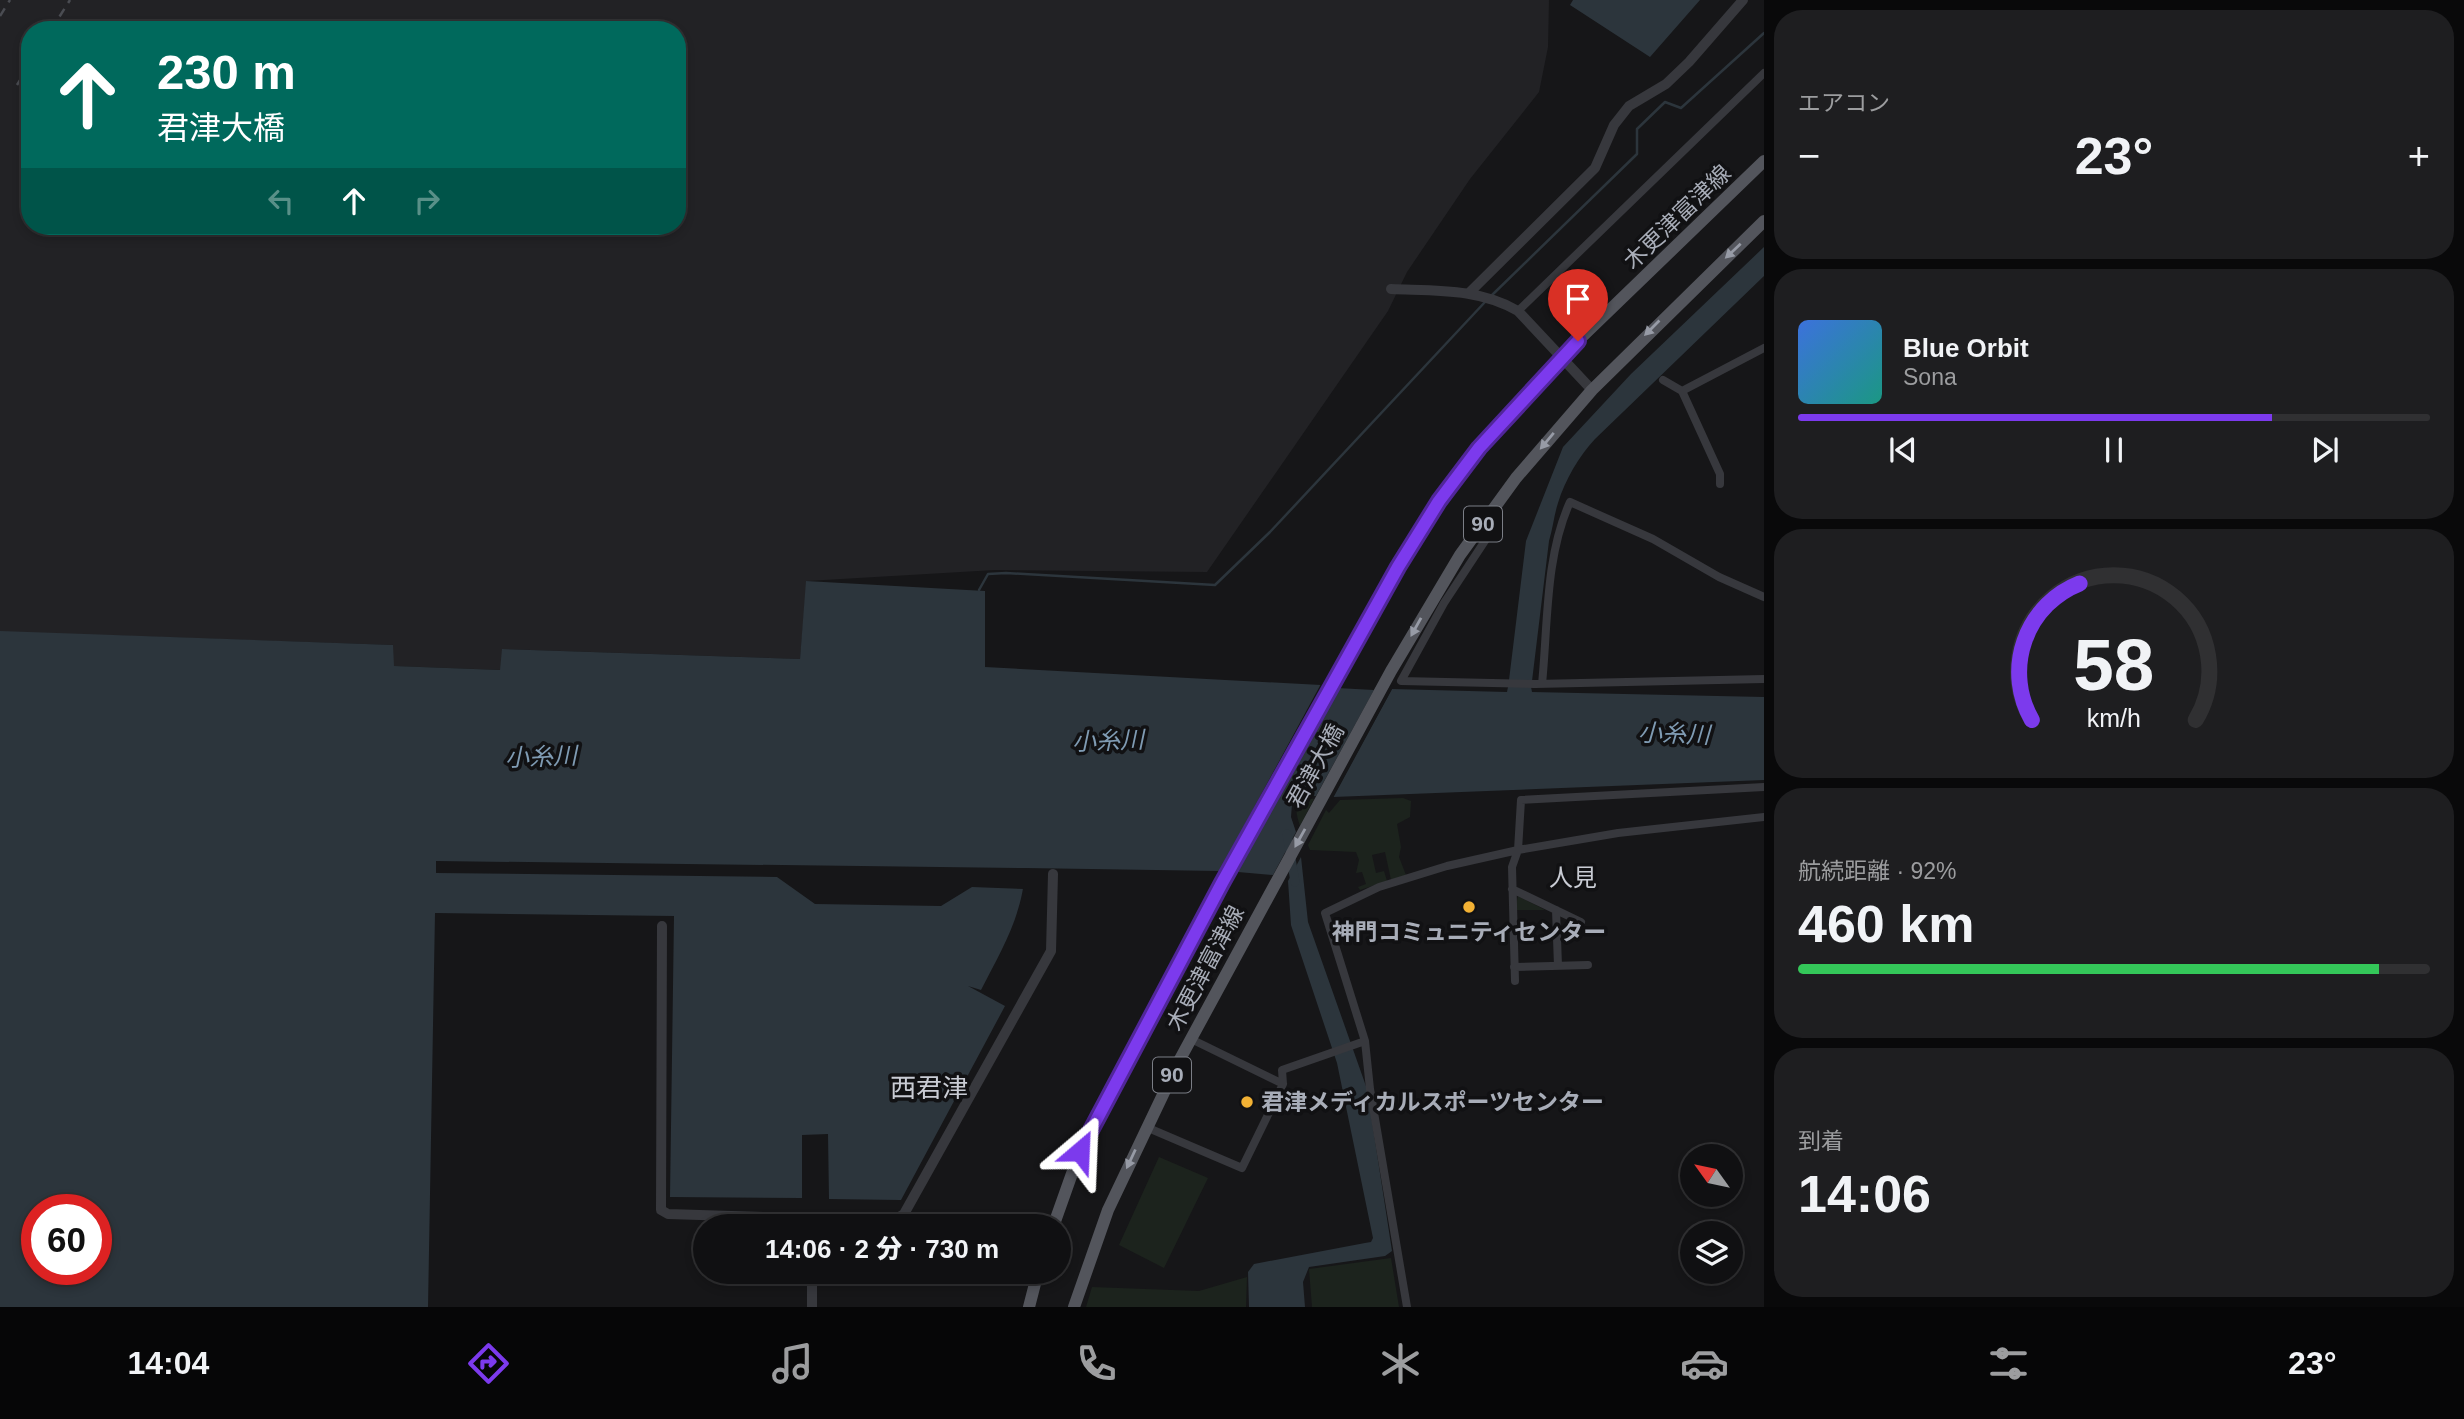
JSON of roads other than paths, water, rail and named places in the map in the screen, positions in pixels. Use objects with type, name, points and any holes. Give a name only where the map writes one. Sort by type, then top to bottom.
[{"type":"main road","name":"木更津富津線","points":[[1340,668],[1439,501],[1479,448],[1560,358],[1764,161]]},
{"type":"main road","name":"90","points":[[1489,515],[1546,441],[1592,390],[1764,221]]},
{"type":"main road","name":"君津大橋","points":[[1276,882],[1442,583],[1489,515]]},
{"type":"main road","name":"君津大橋","points":[[1222,883],[1340,668]]},
{"type":"main road","name":"木更津富津線","points":[[1074,1307],[1108,1210],[1146,1127],[1276,882]]},
{"type":"main road","name":"木更津富津線","points":[[1058,1214],[1080,1151],[1222,883]]},
{"type":"main road","points":[[1029,1307],[1035,1284]]},
{"type":"street","points":[[1469,293],[1595,168],[1614,125],[1629,106],[1666,84],[1743,0]]},
{"type":"street","points":[[1518,311],[1764,73]]},
{"type":"street","points":[[1391,289],[1469,293],[1496,300],[1518,311],[1592,390]]},
{"type":"street","points":[[1682,391],[1764,348]]},
{"type":"street","points":[[1663,380],[1682,391],[1720,474],[1720,484]]},
{"type":"street","points":[[1538,684],[1555,550],[1560,524],[1570,502],[1653,539],[1719,577],[1764,597]]},
{"type":"street","points":[[1489,515],[1498,521],[1432,622],[1401,681],[1538,684],[1764,679]]},
{"type":"street","points":[[1515,981],[1512,867],[1518,850],[1521,800],[1764,787]]},
{"type":"street","points":[[1407,1307],[1361,1043],[1325,914],[1379,887],[1447,866],[1518,850],[1618,833],[1764,817]]},
{"type":"street","points":[[904,1214],[1051,951],[1053,874]]},
{"type":"street","points":[[1512,889],[1581,922]]},
{"type":"street","points":[[1556,910],[1558,966]]},
{"type":"street","points":[[662,926],[662,1210],[671,1214],[693,1215]]},
{"type":"street","points":[[1514,967],[1588,965]]},
{"type":"street","points":[[1191,1039],[1283,1084]]},
{"type":"street","points":[[1146,1127],[1242,1168],[1283,1084],[1282,1070],[1361,1043]]},
{"type":"street","points":[[812,1284],[812,1307]]},
{"type":"water","points":[[1573,0],[1700,0],[1650,57],[1570,5]]},
{"type":"water","points":[[1764,247],[1764,276],[1595,439],[1573,469],[1558,503],[1549,541],[1532,681],[1509,680],[1526,541],[1563,447],[1631,374]]},
{"type":"water","name":"小糸川","points":[[806,581],[985,591],[985,667],[1321,685],[1220,871],[1025,868],[1021,901],[1003,946],[981,990],[968,986],[1005,1006],[901,1200],[829,1199],[828,1134],[802,1135],[802,1198],[670,1197],[674,916],[435,913],[428,1307],[0,1307],[0,631],[393,645],[394,666],[500,670],[502,649],[800,659]]},
{"type":"water","name":"小糸川","points":[[1508,687],[1531,687],[1532,692],[1764,697],[1764,780],[1333,797],[1392,689],[1507,692]]},
{"type":"water","points":[[1337,688],[1374,690],[1316,796],[1303,795],[1292,804],[1291,817],[1296,832],[1273,875],[1238,872]]},
{"type":"water","points":[[1301,857],[1308,922],[1367,1089],[1392,1251],[1385,1256],[1309,1267],[1303,1282],[1305,1307],[1249,1307],[1248,1272],[1254,1264],[1371,1242],[1373,1238],[1337,1063],[1291,925],[1288,881]]},
{"type":"waterway","points":[[1490,297],[1637,154],[1637,129],[1665,102],[1681,108],[1764,33]]},
{"type":"waterway","points":[[979,590],[988,574],[1006,573],[1215,585],[1270,532],[1485,302]]},
{"type":"waterway","points":[[1287,834],[1295,882]]},
{"type":"railway","points":[[0,16],[10,0]]},
{"type":"railway","points":[[57,21],[70,0]]},
{"type":"railway","points":[[17,85],[21,79]]},
{"type":"place","name":"神門コミュニティセンター","points":[[1469,907]]},
{"type":"place","name":"君津メディカルスポーツセンター","points":[[1247,1102]]},
{"type":"district","name":"人見","points":[[1573,878]]},
{"type":"district","name":"西君津","points":[[929,1088]]}]
